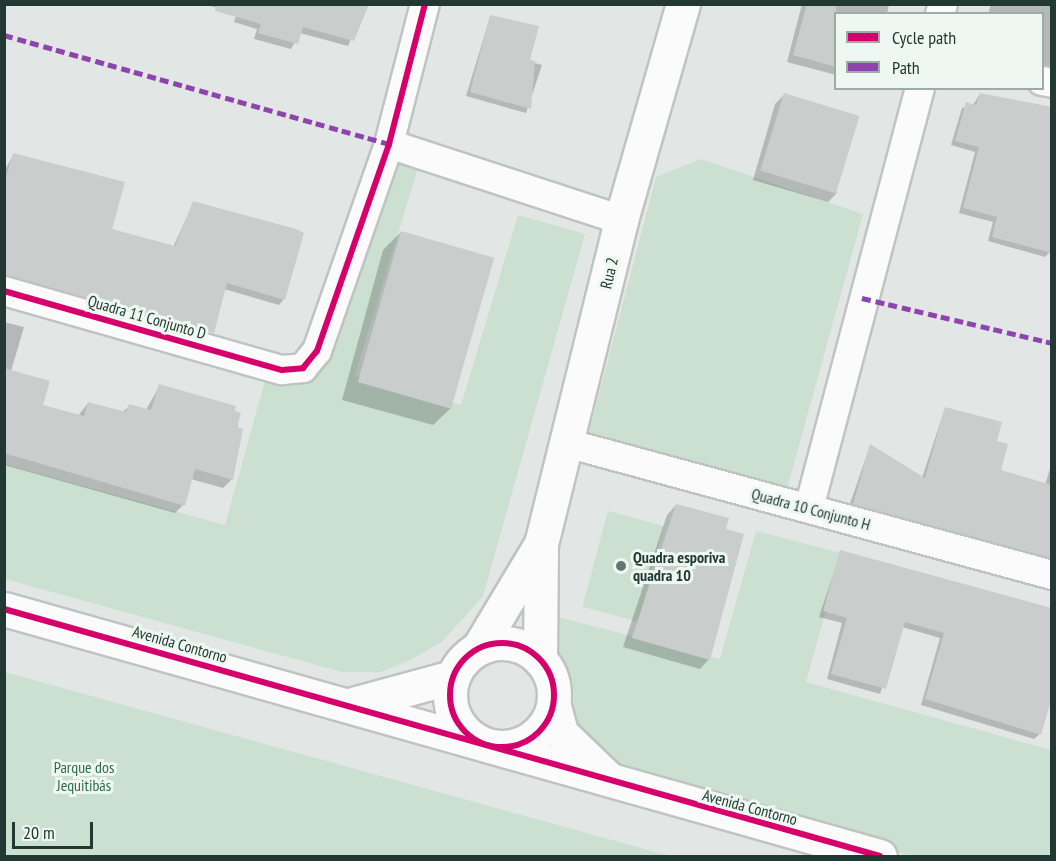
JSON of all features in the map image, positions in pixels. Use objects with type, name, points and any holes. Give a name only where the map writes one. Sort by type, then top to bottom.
[{"type":"main road","name":"Rua 2","points":[[479,647],[541,544],[570,444],[621,220],[684,4]]},
{"type":"main road","name":"Rua 2","points":[[540,659],[541,544]]},
{"type":"main road","name":"Avenida Contorno","points":[[4,609],[348,705],[613,783],[880,856]]},
{"type":"main road","points":[[348,705],[390,698],[452,677],[479,647],[512,643],[540,659],[553,681],[554,706],[561,733],[613,783]]},
{"type":"main road","points":[[452,677],[454,716],[483,744],[513,747],[527,741],[539,732],[554,706]]},
{"type":"street","points":[[425,4],[389,144],[621,220]]},
{"type":"street","points":[[809,508],[919,90]]},
{"type":"street","name":"Quadra 11 Conjunto D","points":[[4,291],[282,370],[303,368],[317,351],[389,144]]},
{"type":"street","name":"Quadra 10 Conjunto H","points":[[570,444],[1052,576]]},
{"type":"green space","points":[[389,144],[422,155],[355,375],[461,405],[518,215],[585,234],[483,596],[442,642],[410,660],[381,672],[342,672],[5,579],[4,464],[225,525],[266,377],[303,368]]},
{"type":"green space","points":[[701,159],[863,214],[787,489],[587,440],[656,177]]},
{"type":"green space","name":"Quadra esporiva quadra 10","points":[[608,511],[664,526],[638,622],[582,607]]},
{"type":"green space","points":[[756,531],[842,553],[806,682],[1051,750],[1051,856],[912,856],[617,779],[589,755],[565,710],[563,685],[549,663],[550,615],[720,659]]},
{"type":"green space","name":"Parque dos Jequitibás","points":[[5,672],[670,856],[5,856]]},
{"type":"building","points":[[216,4],[369,4],[354,41],[303,27],[298,44],[258,33],[261,24],[215,11]]},
{"type":"building","points":[[807,4],[836,4],[834,66],[793,55]]},
{"type":"building","points":[[490,15],[539,26],[530,60],[535,61],[531,109],[470,92]]},
{"type":"building","points":[[784,93],[860,116],[836,194],[760,170]]},
{"type":"building","points":[[980,93],[1052,107],[1052,253],[992,237],[997,217],[963,208],[979,147],[955,141],[966,102],[976,105]]},
{"type":"building","points":[[13,153],[125,182],[112,229],[175,246],[193,201],[304,233],[285,300],[227,283],[214,333],[4,275],[4,183]]},
{"type":"building","points":[[401,231],[494,258],[451,409],[358,382]]},
{"type":"building","points":[[4,368],[50,381],[43,405],[84,416],[88,402],[126,412],[129,404],[151,410],[159,384],[236,406],[235,411],[241,413],[237,427],[243,429],[233,480],[195,469],[185,506],[4,453]]},
{"type":"building","points":[[945,407],[1002,422],[997,441],[1008,444],[1001,470],[1052,485],[1052,558],[853,504],[870,444],[925,478]]},
{"type":"building","points":[[676,504],[729,518],[726,529],[744,534],[710,660],[632,638]]},
{"type":"building","points":[[840,550],[1052,608],[1052,697],[1041,735],[925,699],[944,633],[905,622],[886,689],[831,674],[847,618],[823,611]]},
{"type":"marked path","points":[[4,35],[389,144]]},
{"type":"marked path","points":[[862,298],[1052,343]]},
{"type":"cycle path","points":[[4,291],[282,370],[303,368],[317,351],[389,144],[425,4]]},
{"type":"cycle path","points":[[4,609],[880,856]]},
{"type":"cycle path","points":[[502,643],[522,647],[539,658],[550,675],[554,695],[550,715],[539,732],[522,743],[502,747],[482,743],[465,732],[454,715],[450,695],[454,675],[465,658],[482,647],[502,643]]},
{"type":"place","name":"Quadra esporiva quadra 10","points":[[621,566]]}]
